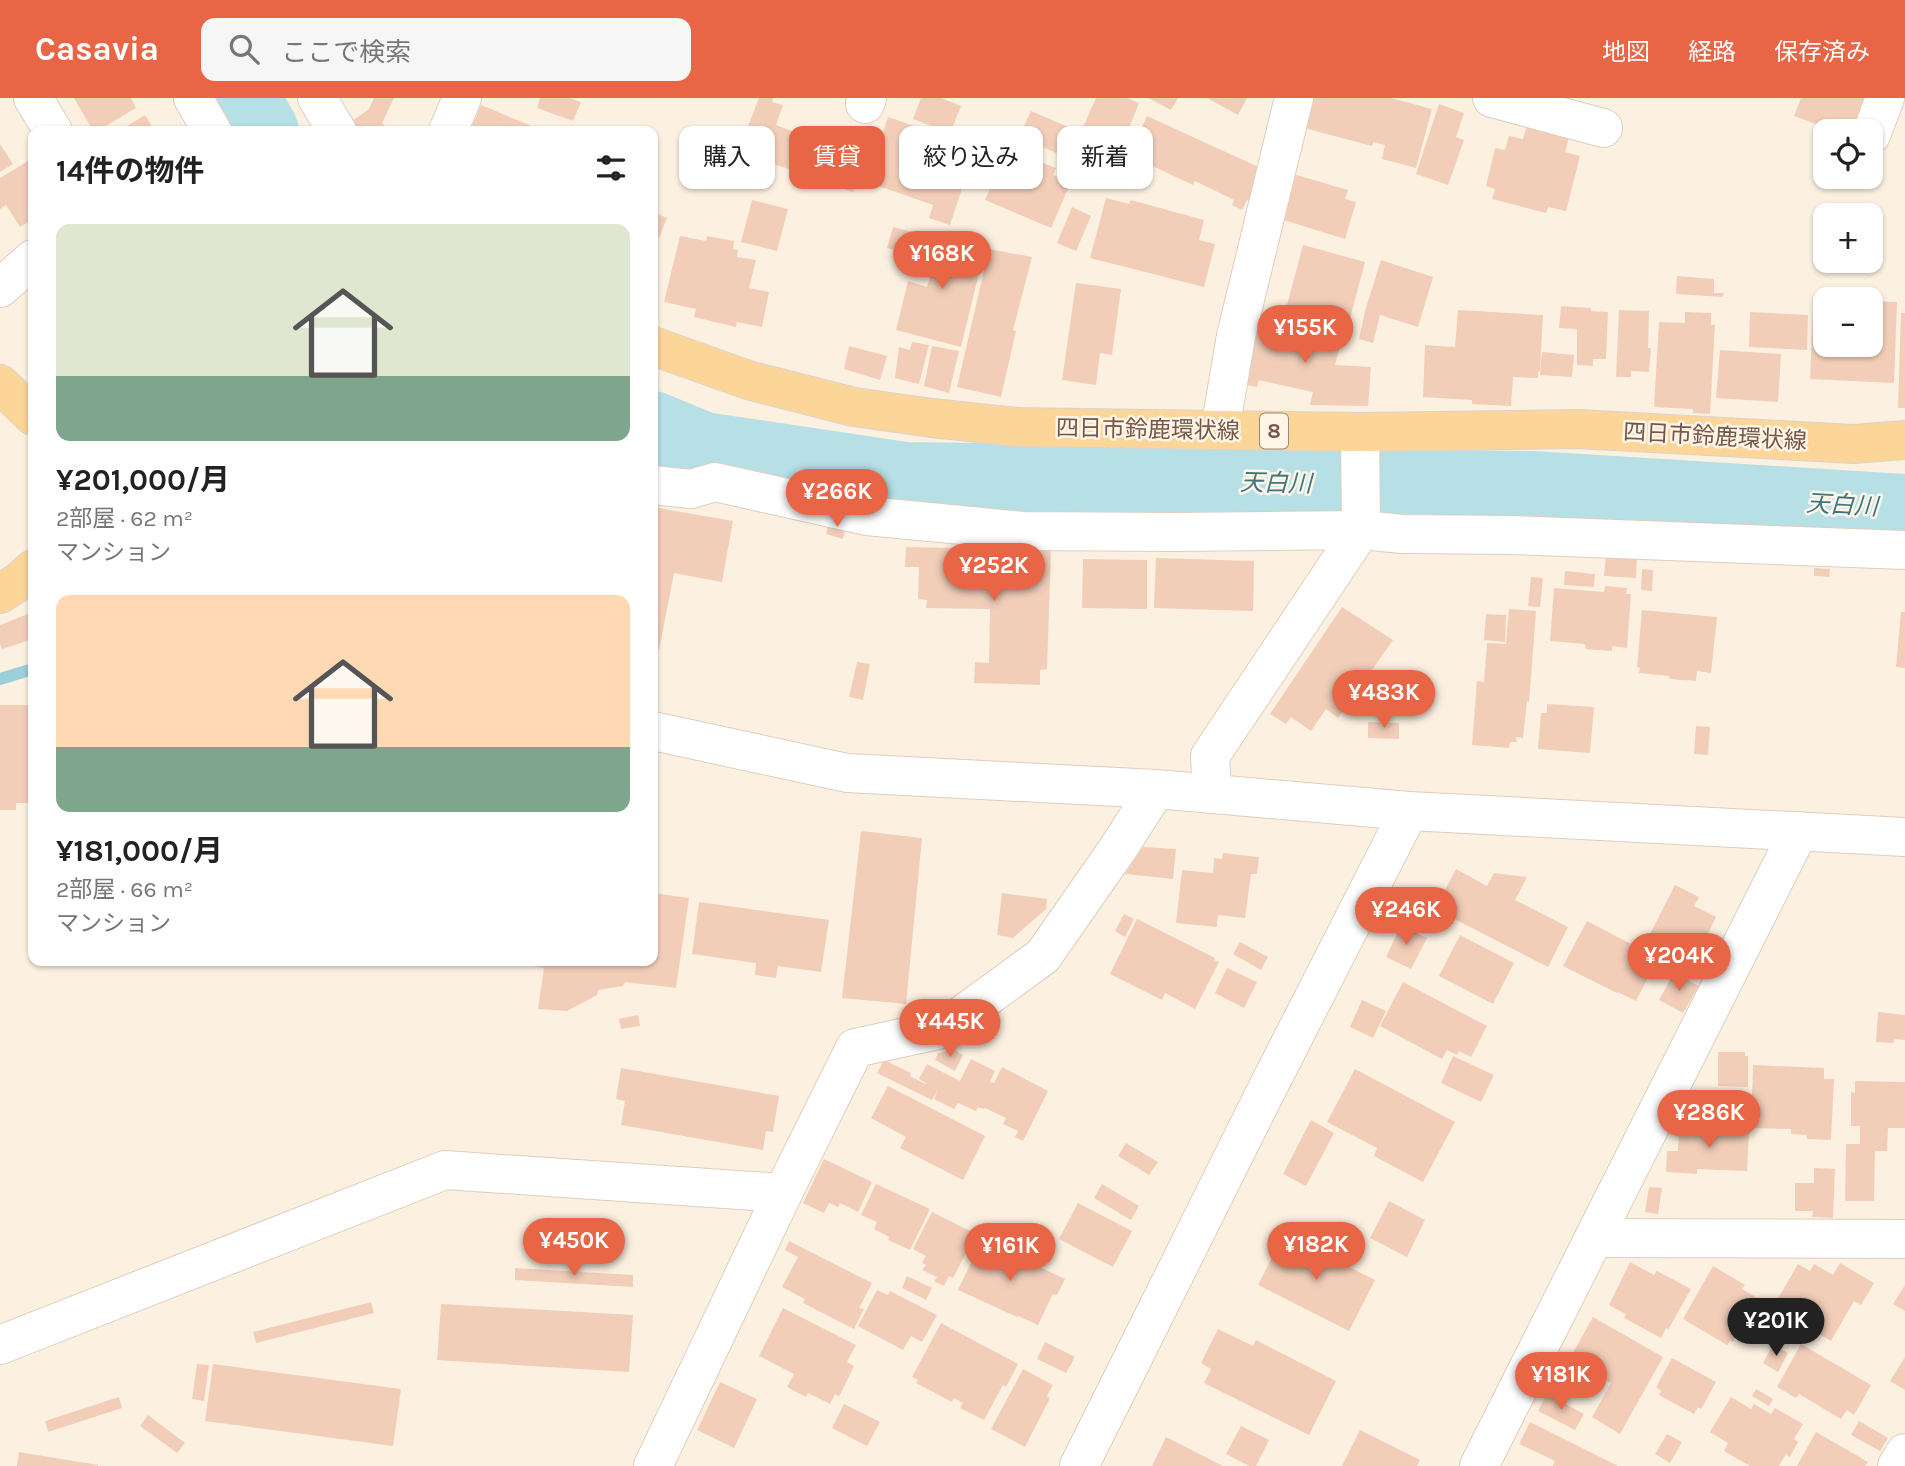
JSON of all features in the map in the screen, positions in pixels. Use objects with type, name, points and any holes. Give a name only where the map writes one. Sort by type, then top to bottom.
[{"type":"main road","name":"四日市鈴鹿環状線","points":[[658,348],[748,380],[854,407],[1017,426],[1360,432],[1578,429],[1854,444],[1905,440]]},
{"type":"main road","points":[[0,384],[28,411]]},
{"type":"main road","points":[[0,594],[28,574]]},
{"type":"street","points":[[33,98],[50,126]]},
{"type":"street","points":[[193,98],[209,126]]},
{"type":"street","points":[[317,98],[334,126]]},
{"type":"street","points":[[450,126],[462,98]]},
{"type":"street","points":[[1220,430],[1237,336],[1294,98]]},
{"type":"street","points":[[1492,98],[1603,128]]},
{"type":"street","points":[[1877,119],[1885,98]]},
{"type":"street","points":[[0,288],[28,263]]},
{"type":"street","points":[[1212,794],[1210,756],[1361,530],[1360,432]]},
{"type":"street","points":[[658,486],[691,489],[715,482],[867,516],[1023,531],[1361,530],[1403,534],[1511,535],[1905,550]]},
{"type":"street","points":[[658,733],[847,774],[1156,789],[1409,811],[1905,837]]},
{"type":"street","points":[[653,1466],[783,1192],[855,1048],[943,1029],[1043,956],[1156,789]]},
{"type":"street","points":[[1079,1466],[1409,811]]},
{"type":"street","points":[[1479,1466],[1799,831]]},
{"type":"street","points":[[0,1345],[445,1170],[783,1192]]},
{"type":"street","points":[[1594,1238],[1905,1239]]},
{"type":"street","points":[[1897,1466],[1905,1453]]},
{"type":"building","points":[[74,98],[131,98],[136,108],[105,126],[90,126]]},
{"type":"building","points":[[374,98],[394,98],[382,123],[384,126],[356,126],[352,121],[369,109]]},
{"type":"building","points":[[540,98],[569,98],[581,102],[573,121],[537,108]]},
{"type":"building","points":[[759,98],[773,98],[772,102],[783,105],[776,125],[789,130],[789,169],[775,164],[775,126],[748,126]]},
{"type":"building","points":[[921,98],[941,98],[961,106],[953,126],[932,126],[913,119]]},
{"type":"building","points":[[1096,98],[1127,98],[1139,103],[1130,126],[1084,126]]},
{"type":"building","points":[[1148,98],[1178,98],[1171,110]]},
{"type":"building","points":[[1207,98],[1247,98],[1238,115]]},
{"type":"building","points":[[1312,98],[1391,98],[1432,109],[1416,168],[1382,159],[1385,145],[1373,142],[1372,146],[1304,128]]},
{"type":"building","points":[[1801,98],[1871,98],[1863,119],[1813,119],[1813,123],[1794,116]]},
{"type":"building","points":[[1439,104],[1464,113],[1456,137],[1464,140],[1448,185],[1416,174]]},
{"type":"building","points":[[481,105],[532,126],[472,126]]},
{"type":"building","points":[[1031,111],[1066,126],[1057,126],[1057,153],[1043,147],[1043,126],[1024,126]]},
{"type":"building","points":[[145,115],[151,126],[127,126]]},
{"type":"building","points":[[1147,116],[1265,170],[1250,201],[1247,200],[1242,210],[1232,205],[1234,200],[1195,181],[1193,185],[1153,166],[1153,126],[1142,126]]},
{"type":"building","points":[[888,117],[914,126],[899,126],[899,189],[962,189],[950,225],[929,218],[933,205],[885,188],[885,126]]},
{"type":"building","points":[[1527,126],[1569,137],[1565,152],[1580,156],[1566,211],[1548,207],[1546,213],[1492,199],[1495,189],[1486,186],[1495,148],[1505,150],[1509,136],[1523,139]]},
{"type":"building","points":[[0,144],[13,164],[0,172]]},
{"type":"building","points":[[28,161],[28,222],[20,227],[6,205],[0,209],[0,178]]},
{"type":"building","points":[[1043,163],[1056,168],[1053,175],[1057,177],[1057,189],[1068,189],[1051,228],[985,200],[990,189],[1043,189]]},
{"type":"building","points":[[1293,174],[1348,190],[1345,199],[1356,202],[1345,239],[1280,219]]},
{"type":"building","points":[[1106,198],[1129,204],[1131,200],[1204,220],[1199,240],[1215,244],[1204,287],[1090,258]]},
{"type":"building","points":[[752,200],[788,209],[777,251],[741,242]]},
{"type":"building","points":[[1072,207],[1091,216],[1076,251],[1057,243]]},
{"type":"building","points":[[658,214],[667,218],[658,240]]},
{"type":"building","points":[[893,227],[916,233],[911,254],[887,248]]},
{"type":"building","points":[[922,235],[968,247],[985,248],[961,347],[896,330],[908,281],[927,287],[932,270],[912,266]]},
{"type":"building","points":[[680,236],[706,241],[707,236],[734,241],[733,249],[738,250],[737,257],[756,260],[749,288],[769,292],[762,327],[737,322],[736,327],[694,317],[696,309],[664,302]]},
{"type":"building","points":[[1303,245],[1365,262],[1349,322],[1299,309],[1298,312],[1286,309]]},
{"type":"building","points":[[989,249],[1032,257],[1013,330],[1016,331],[1001,397],[957,387]]},
{"type":"building","points":[[1381,260],[1433,277],[1418,327],[1380,315],[1373,343],[1359,339]]},
{"type":"building","points":[[1677,276],[1714,279],[1714,293],[1724,293],[1723,297],[1676,294]]},
{"type":"building","points":[[1076,283],[1121,289],[1112,355],[1100,353],[1096,385],[1062,380]]},
{"type":"building","points":[[1883,301],[1897,302],[1894,383],[1810,379],[1813,311],[1813,357],[1883,357]]},
{"type":"building","points":[[1561,306],[1608,312],[1606,359],[1593,359],[1593,366],[1577,365],[1577,329],[1559,328]]},
{"type":"building","points":[[1458,310],[1543,315],[1538,378],[1513,377],[1511,406],[1423,397],[1425,345],[1455,347]]},
{"type":"building","points":[[1619,310],[1649,311],[1649,372],[1631,371],[1631,377],[1616,377]]},
{"type":"building","points":[[1685,312],[1711,313],[1711,325],[1715,325],[1710,414],[1693,413],[1693,409],[1654,407],[1659,322],[1685,323]]},
{"type":"building","points":[[1750,312],[1808,315],[1807,350],[1749,347]]},
{"type":"building","points":[[1901,313],[1905,313],[1905,408],[1898,408]]},
{"type":"building","points":[[1257,319],[1335,337],[1334,341],[1341,343],[1335,365],[1371,367],[1368,406],[1310,405],[1313,392],[1259,380],[1257,387],[1242,384]]},
{"type":"building","points":[[912,342],[929,345],[919,384],[895,378],[899,347],[910,350]]},
{"type":"building","points":[[849,346],[887,356],[880,380],[844,369]]},
{"type":"building","points":[[932,346],[959,351],[949,393],[924,386]]},
{"type":"building","points":[[1720,350],[1781,354],[1778,402],[1716,398]]},
{"type":"building","points":[[1542,352],[1574,355],[1572,377],[1540,375]]},
{"type":"building","points":[[658,508],[733,521],[722,582],[674,573],[659,650]]},
{"type":"building","points":[[830,519],[847,523],[843,539],[826,534]]},
{"type":"building","points":[[906,547],[1051,550],[1047,669],[1040,670],[1040,685],[974,683],[975,662],[989,663],[990,609],[926,608],[927,600],[918,599],[919,567],[905,567]]},
{"type":"building","points":[[1606,555],[1637,557],[1636,578],[1604,576]]},
{"type":"building","points":[[1156,558],[1254,561],[1253,611],[1154,608]]},
{"type":"building","points":[[1083,559],[1147,560],[1147,609],[1082,608]]},
{"type":"building","points":[[1814,568],[1830,569],[1829,577],[1814,576]]},
{"type":"building","points":[[1642,569],[1653,570],[1652,591],[1641,590]]},
{"type":"building","points":[[1565,571],[1595,574],[1594,587],[1564,585]]},
{"type":"building","points":[[1531,577],[1543,578],[1540,607],[1528,606]]},
{"type":"building","points":[[1605,586],[1627,588],[1626,594],[1631,594],[1627,648],[1612,646],[1612,651],[1586,649],[1585,644],[1550,641],[1554,588],[1604,592]]},
{"type":"building","points":[[1342,607],[1393,640],[1338,718],[1326,709],[1311,731],[1291,717],[1286,724],[1270,714]]},
{"type":"building","points":[[1509,609],[1536,611],[1529,702],[1527,701],[1523,738],[1516,737],[1517,742],[1510,742],[1509,748],[1472,745],[1477,681],[1484,682],[1487,643],[1506,644]]},
{"type":"building","points":[[1642,610],[1717,617],[1711,673],[1697,671],[1696,681],[1639,673],[1640,668],[1637,667]]},
{"type":"building","points":[[1901,612],[1905,612],[1905,668],[1896,667]]},
{"type":"building","points":[[28,614],[28,641],[2,649],[0,625]]},
{"type":"building","points":[[1486,614],[1506,615],[1505,642],[1484,640]]},
{"type":"building","points":[[857,662],[870,664],[863,700],[849,697]]},
{"type":"building","points":[[1547,704],[1594,707],[1590,753],[1538,749],[1541,713],[1547,713]]},
{"type":"building","points":[[0,705],[28,705],[28,803],[16,803],[16,810],[0,810]]},
{"type":"building","points":[[1368,722],[1399,723],[1399,739],[1368,738]]},
{"type":"building","points":[[1696,726],[1710,727],[1708,755],[1694,754]]},
{"type":"building","points":[[861,831],[922,838],[906,1004],[842,998]]},
{"type":"building","points":[[1143,847],[1176,849],[1173,879],[1125,874]]},
{"type":"building","points":[[1223,853],[1259,857],[1257,874],[1251,874],[1245,918],[1218,915],[1217,927],[1176,923],[1182,870],[1213,873],[1214,858],[1222,859]]},
{"type":"building","points":[[1456,869],[1487,886],[1494,873],[1527,877],[1515,900],[1568,927],[1548,967],[1435,909]]},
{"type":"building","points":[[1675,885],[1699,897],[1694,906],[1716,917],[1693,964],[1647,940]]},
{"type":"building","points":[[1002,893],[1047,899],[1046,909],[1013,938],[997,935]]},
{"type":"building","points":[[658,894],[689,898],[676,988],[625,982],[623,986],[598,990],[597,995],[567,1011],[538,1009],[544,968],[533,966],[658,966]]},
{"type":"building","points":[[699,902],[829,920],[821,972],[778,966],[776,978],[755,975],[756,963],[692,954]]},
{"type":"building","points":[[1124,914],[1134,919],[1125,937],[1115,931]]},
{"type":"building","points":[[1137,919],[1219,962],[1195,1009],[1165,993],[1162,1000],[1110,974]]},
{"type":"building","points":[[1587,921],[1658,958],[1636,1001],[1563,966]]},
{"type":"building","points":[[1401,926],[1427,938],[1411,969],[1386,957]]},
{"type":"building","points":[[1460,935],[1514,963],[1493,1004],[1439,976]]},
{"type":"building","points":[[1240,942],[1268,957],[1261,970],[1233,954]]},
{"type":"building","points":[[1227,968],[1257,982],[1244,1008],[1215,993]]},
{"type":"building","points":[[1674,973],[1699,986],[1683,1013],[1659,1000]]},
{"type":"building","points":[[1403,982],[1487,1026],[1471,1057],[1459,1051],[1457,1055],[1447,1050],[1442,1059],[1380,1026]]},
{"type":"building","points":[[1362,1000],[1386,1011],[1373,1038],[1350,1027]]},
{"type":"building","points":[[1878,1012],[1905,1015],[1905,1040],[1894,1039],[1894,1043],[1876,1042]]},
{"type":"building","points":[[638,1015],[640,1026],[621,1029],[619,1019]]},
{"type":"building","points":[[954,1050],[963,1055],[955,1071],[935,1060],[938,1053]]},
{"type":"building","points":[[1718,1052],[1745,1052],[1745,1056],[1748,1056],[1748,1087],[1718,1086]]},
{"type":"building","points":[[1453,1056],[1494,1075],[1481,1102],[1441,1083]]},
{"type":"building","points":[[971,1059],[995,1071],[990,1082],[994,1083],[1002,1067],[1048,1091],[1023,1141],[1015,1137],[1018,1131],[1003,1124],[1006,1118],[985,1108],[978,1107],[976,1111],[958,1103],[954,1109],[934,1099],[938,1089],[932,1100],[877,1073],[884,1060],[911,1073],[910,1076],[925,1084],[919,1079],[927,1064],[960,1081]]},
{"type":"building","points":[[1753,1065],[1824,1068],[1824,1079],[1834,1079],[1831,1140],[1807,1139],[1807,1135],[1791,1134],[1791,1129],[1751,1128]]},
{"type":"building","points":[[621,1068],[779,1096],[773,1132],[766,1131],[763,1150],[621,1125],[625,1101],[616,1099]]},
{"type":"building","points":[[1355,1069],[1455,1122],[1423,1182],[1374,1156],[1377,1148],[1327,1122]]},
{"type":"building","points":[[1855,1081],[1905,1082],[1905,1128],[1888,1128],[1887,1151],[1875,1151],[1874,1201],[1845,1201],[1846,1144],[1860,1144],[1860,1126],[1851,1126],[1851,1092],[1855,1093]]},
{"type":"building","points":[[888,1086],[985,1136],[963,1180],[900,1148],[906,1137],[871,1118]]},
{"type":"building","points":[[1311,1120],[1334,1133],[1306,1186],[1283,1174]]},
{"type":"building","points":[[1679,1126],[1744,1128],[1743,1132],[1749,1132],[1747,1171],[1697,1169],[1697,1174],[1666,1172],[1667,1151],[1678,1151]]},
{"type":"building","points":[[1126,1143],[1158,1162],[1149,1175],[1118,1156]]},
{"type":"building","points":[[824,1159],[872,1182],[858,1212],[840,1203],[838,1207],[829,1203],[824,1213],[803,1203]]},
{"type":"building","points":[[1814,1168],[1835,1169],[1833,1218],[1812,1217],[1813,1211],[1795,1211],[1795,1183],[1814,1183]]},
{"type":"building","points":[[876,1184],[930,1209],[910,1250],[888,1240],[889,1237],[874,1229],[877,1222],[861,1215]]},
{"type":"building","points":[[1102,1184],[1139,1206],[1131,1220],[1094,1198]]},
{"type":"building","points":[[1649,1187],[1662,1188],[1658,1214],[1645,1212]]},
{"type":"building","points":[[1389,1201],[1425,1220],[1407,1257],[1370,1238]]},
{"type":"building","points":[[1078,1203],[1132,1231],[1113,1267],[1059,1239]]},
{"type":"building","points":[[932,1212],[976,1234],[953,1278],[949,1276],[944,1286],[934,1281],[937,1277],[922,1270],[926,1265],[922,1263],[926,1256],[913,1249]]},
{"type":"building","points":[[1284,1234],[1375,1280],[1349,1331],[1258,1285]]},
{"type":"building","points":[[982,1240],[1065,1279],[1057,1295],[1053,1294],[1038,1325],[958,1290]]},
{"type":"building","points":[[789,1241],[872,1283],[859,1308],[864,1309],[854,1329],[803,1303],[805,1299],[782,1287],[798,1257],[785,1250]]},
{"type":"building","points":[[1630,1262],[1654,1275],[1657,1271],[1691,1289],[1661,1338],[1624,1318],[1626,1314],[1609,1305]]},
{"type":"building","points":[[1840,1263],[1874,1283],[1861,1305],[1854,1301],[1831,1341],[1773,1307],[1798,1264],[1810,1271],[1814,1264],[1833,1275]]},
{"type":"building","points":[[1713,1266],[1745,1285],[1742,1289],[1759,1299],[1733,1342],[1730,1341],[1727,1345],[1683,1319]]},
{"type":"building","points":[[515,1268],[633,1275],[633,1287],[515,1280]]},
{"type":"building","points":[[907,1276],[932,1288],[926,1300],[902,1288]]},
{"type":"building","points":[[1905,1285],[1905,1311],[1893,1304]]},
{"type":"building","points":[[877,1290],[888,1295],[890,1291],[937,1315],[922,1342],[911,1336],[903,1350],[858,1326]]},
{"type":"building","points":[[371,1302],[374,1313],[256,1343],[253,1332]]},
{"type":"building","points":[[441,1304],[633,1315],[629,1372],[437,1360]]},
{"type":"building","points":[[783,1308],[856,1345],[847,1362],[854,1366],[839,1397],[835,1394],[830,1404],[808,1393],[806,1397],[787,1387],[794,1374],[759,1356]]},
{"type":"building","points":[[1593,1317],[1663,1357],[1620,1434],[1592,1417],[1611,1383],[1569,1360]]},
{"type":"building","points":[[941,1323],[1018,1364],[984,1420],[960,1408],[963,1403],[954,1398],[952,1402],[916,1383],[918,1380],[912,1377]]},
{"type":"building","points":[[1218,1329],[1253,1346],[1256,1340],[1336,1381],[1309,1435],[1204,1383],[1211,1369],[1201,1363]]},
{"type":"building","points":[[1045,1342],[1075,1357],[1066,1373],[1037,1359]]},
{"type":"building","points":[[1801,1344],[1871,1385],[1854,1415],[1847,1410],[1841,1419],[1799,1394],[1796,1398],[1777,1387]]},
{"type":"building","points":[[1773,1345],[1788,1353],[1778,1372],[1763,1363]]},
{"type":"building","points":[[1905,1357],[1905,1390],[1890,1381]]},
{"type":"building","points":[[1672,1358],[1716,1382],[1701,1409],[1698,1407],[1694,1414],[1659,1395],[1661,1391],[1656,1387]]},
{"type":"building","points":[[197,1364],[209,1365],[204,1401],[192,1399]]},
{"type":"building","points":[[213,1364],[401,1389],[393,1446],[205,1421]]},
{"type":"building","points":[[1023,1369],[1053,1385],[1047,1396],[1050,1398],[1025,1447],[991,1429]]},
{"type":"building","points":[[720,1382],[757,1399],[734,1448],[697,1430]]},
{"type":"building","points":[[1756,1389],[1773,1399],[1769,1406],[1752,1396]]},
{"type":"building","points":[[1547,1394],[1584,1414],[1575,1430],[1538,1411]]},
{"type":"building","points":[[119,1397],[122,1408],[48,1432],[45,1421]]},
{"type":"building","points":[[1731,1397],[1751,1409],[1754,1404],[1771,1414],[1775,1408],[1803,1424],[1794,1439],[1798,1442],[1790,1457],[1786,1454],[1779,1466],[1750,1466],[1724,1451],[1728,1443],[1710,1432]]},
{"type":"building","points":[[844,1404],[880,1422],[867,1446],[832,1428]]},
{"type":"building","points":[[148,1415],[185,1443],[177,1453],[140,1426]]},
{"type":"building","points":[[1859,1421],[1888,1438],[1880,1451],[1851,1435]]},
{"type":"building","points":[[1530,1422],[1618,1466],[1553,1466],[1555,1461],[1519,1444]]},
{"type":"building","points":[[1241,1426],[1269,1440],[1256,1466],[1249,1466],[1226,1454]]},
{"type":"building","points":[[1360,1430],[1420,1460],[1417,1466],[1342,1466]]},
{"type":"building","points":[[1816,1432],[1868,1462],[1865,1466],[1797,1466]]},
{"type":"building","points":[[1667,1434],[1682,1442],[1670,1463],[1655,1454]]},
{"type":"building","points":[[1166,1437],[1223,1466],[1152,1466]]},
{"type":"building","points":[[19,1452],[98,1465],[98,1466],[17,1466]]},
{"type":"waterway","name":"天白川","points":[[245,98],[261,126]]},
{"type":"waterway","name":"天白川","points":[[658,428],[704,447],[906,477],[1532,486],[1905,509]]},
{"type":"waterway","points":[[658,462],[704,447]]},
{"type":"waterway","points":[[0,679],[28,671]]}]
